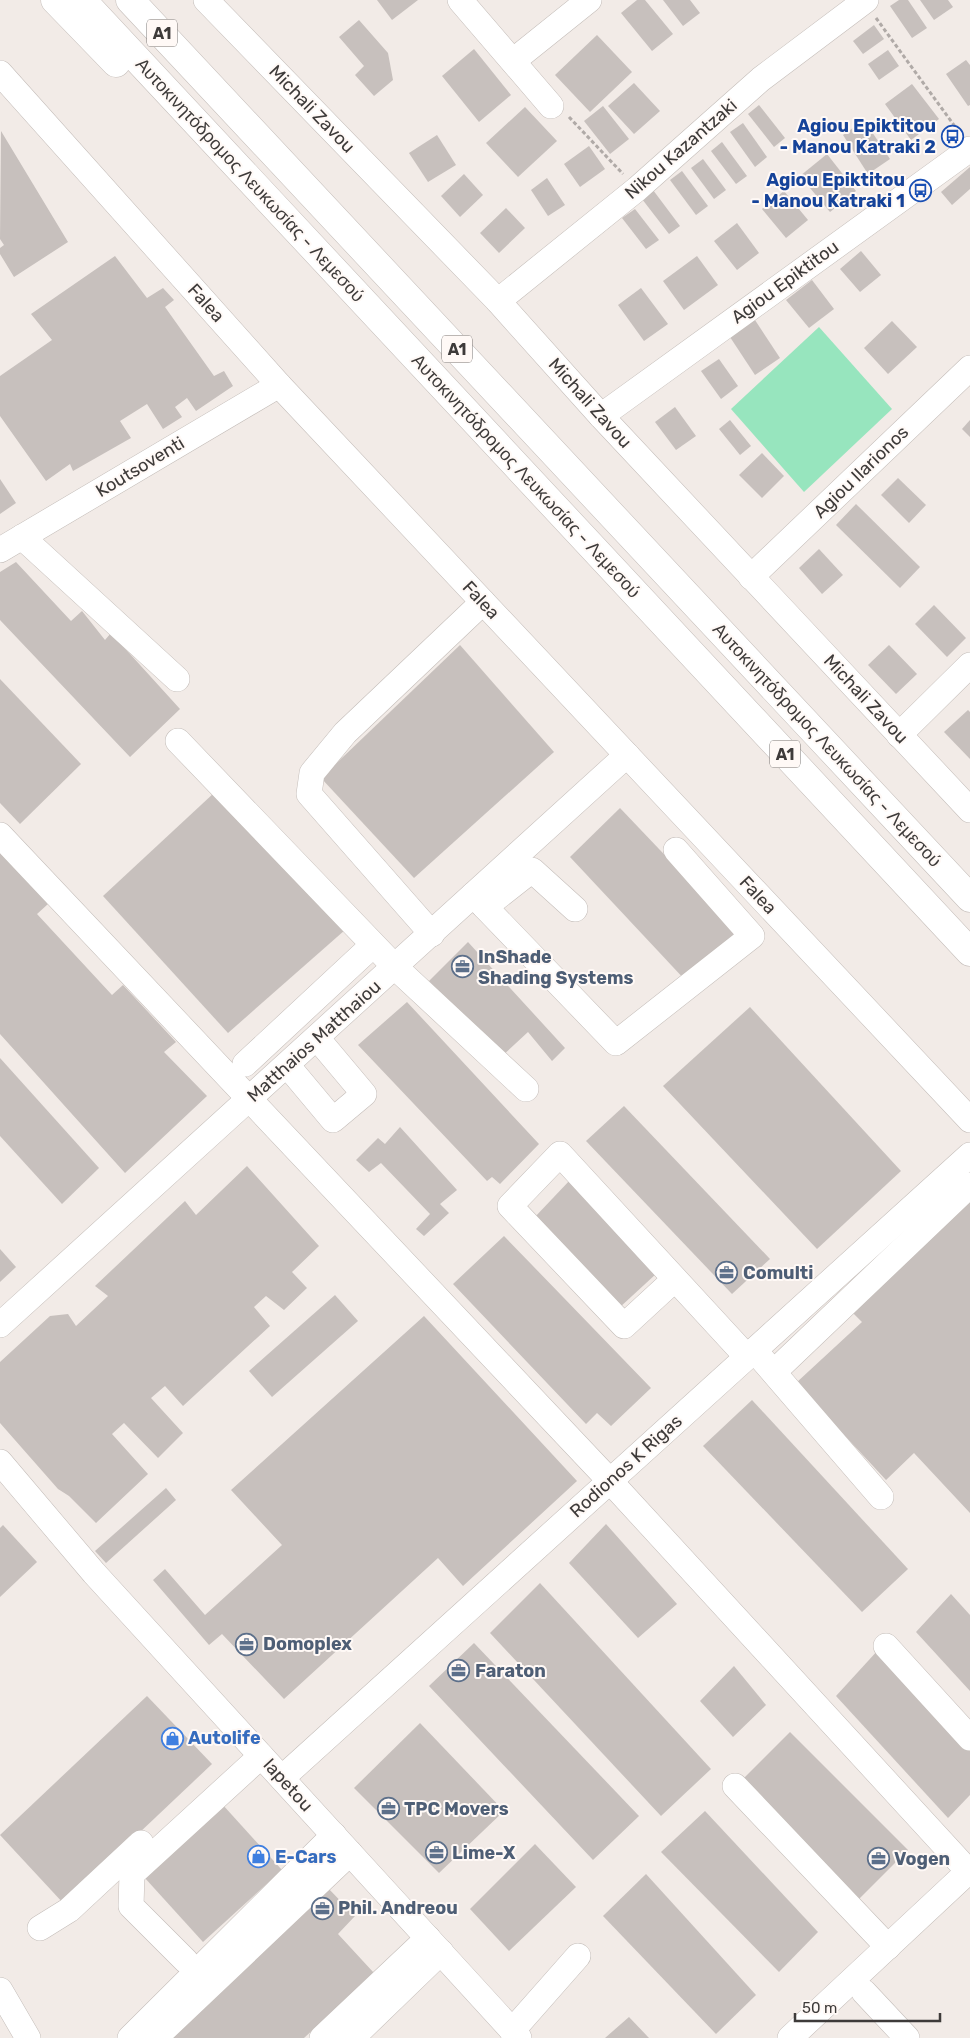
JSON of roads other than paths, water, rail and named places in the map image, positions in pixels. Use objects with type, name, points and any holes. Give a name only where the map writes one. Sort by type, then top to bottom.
[{"type":"highway","points":[[55,0],[492,454],[600,556]]},
{"type":"highway","name":"Αυτοκινητόδρομος Λευκωσίας - Λεμεσού","points":[[82,0],[970,952]]},
{"type":"highway","name":"Αυτοκινητόδρομος Λευκωσίας - Λεμεσού","points":[[130,0],[970,898]]},
{"type":"highway","points":[[140,0],[193,66]]},
{"type":"street","name":"Michali Zavou","points":[[206,0],[498,300],[601,416],[970,810]]},
{"type":"street","points":[[460,0],[551,106]]},
{"type":"street","points":[[513,61],[589,0]]},
{"type":"street","name":"Nikou Kazantzaki","points":[[498,300],[636,189],[761,79],[865,1]]},
{"type":"street","name":"Falea","points":[[0,73],[279,385],[970,1120]]},
{"type":"street","name":"Agiou Epiktitou","points":[[601,416],[967,144]]},
{"type":"street","name":"Agiou Ilarionos","points":[[751,578],[970,368]]},
{"type":"street","name":"Koutsoventi","points":[[0,550],[279,385]]},
{"type":"street","points":[[22,537],[177,679]]},
{"type":"street","points":[[432,934],[309,794],[312,773],[345,733],[483,602]]},
{"type":"street","points":[[900,735],[970,665]]},
{"type":"street","points":[[178,741],[394,967],[526,1089]]},
{"type":"street","name":"Matthaios Matthaiou","points":[[0,1325],[394,967],[432,934],[479,901],[627,755]]},
{"type":"street","points":[[0,835],[610,1481],[970,1867]]},
{"type":"street","points":[[575,909],[532,870],[479,901],[616,1043],[752,936],[676,850]]},
{"type":"street","points":[[245,1064],[373,945]]},
{"type":"street","points":[[287,1065],[334,1120],[364,1094],[316,1038]]},
{"type":"street","points":[[674,1279],[624,1326],[510,1206],[560,1154],[674,1279],[750,1354],[775,1371],[881,1497]]},
{"type":"street","name":"Rodionos K Rigas","points":[[282,1778],[970,1155]]},
{"type":"street","points":[[775,1371],[970,1185]]},
{"type":"street","name":"Iapetou","points":[[0,1462],[94,1573],[516,2034]]},
{"type":"street","points":[[886,1646],[970,1738]]},
{"type":"street","points":[[861,1739],[970,1867]]},
{"type":"street","points":[[40,1928],[69,1910],[256,1750]]},
{"type":"street","points":[[186,1961],[131,1906],[132,1874],[256,1750]]},
{"type":"street","points":[[735,1786],[888,1946]]},
{"type":"street","points":[[130,2038],[342,1844]]},
{"type":"street","points":[[155,2038],[342,1844]]},
{"type":"street","points":[[814,2038],[857,1987],[888,1946],[970,1867]]},
{"type":"street","points":[[322,2038],[434,1945]]},
{"type":"street","points":[[352,2038],[434,1945]]},
{"type":"street","points":[[516,2034],[578,1956]]},
{"type":"street","points":[[790,2038],[857,1987]]},
{"type":"street","points":[[857,1987],[907,2038]]},
{"type":"street","points":[[0,1990],[28,2038]]},
{"type":"place","name":"Agiou Epiktitou - Manou Katraki 2","points":[[952,136]]},
{"type":"place","name":"Agiou Epiktitou - Manou Katraki 1","points":[[921,190]]},
{"type":"place","name":"InShade Shading Systems","points":[[462,967]]},
{"type":"place","name":"Comulti","points":[[727,1273]]},
{"type":"place","name":"Domoplex","points":[[247,1644]]},
{"type":"place","name":"Faraton","points":[[459,1671]]},
{"type":"place","name":"Autolife","points":[[172,1738]]},
{"type":"place","name":"TPC Movers","points":[[388,1809]]},
{"type":"place","name":"Lime-X","points":[[436,1853]]},
{"type":"place","name":"E-Cars","points":[[259,1857]]},
{"type":"place","name":"Vogen","points":[[878,1859]]},
{"type":"place","name":"Phil. Andreou","points":[[322,1908]]}]
